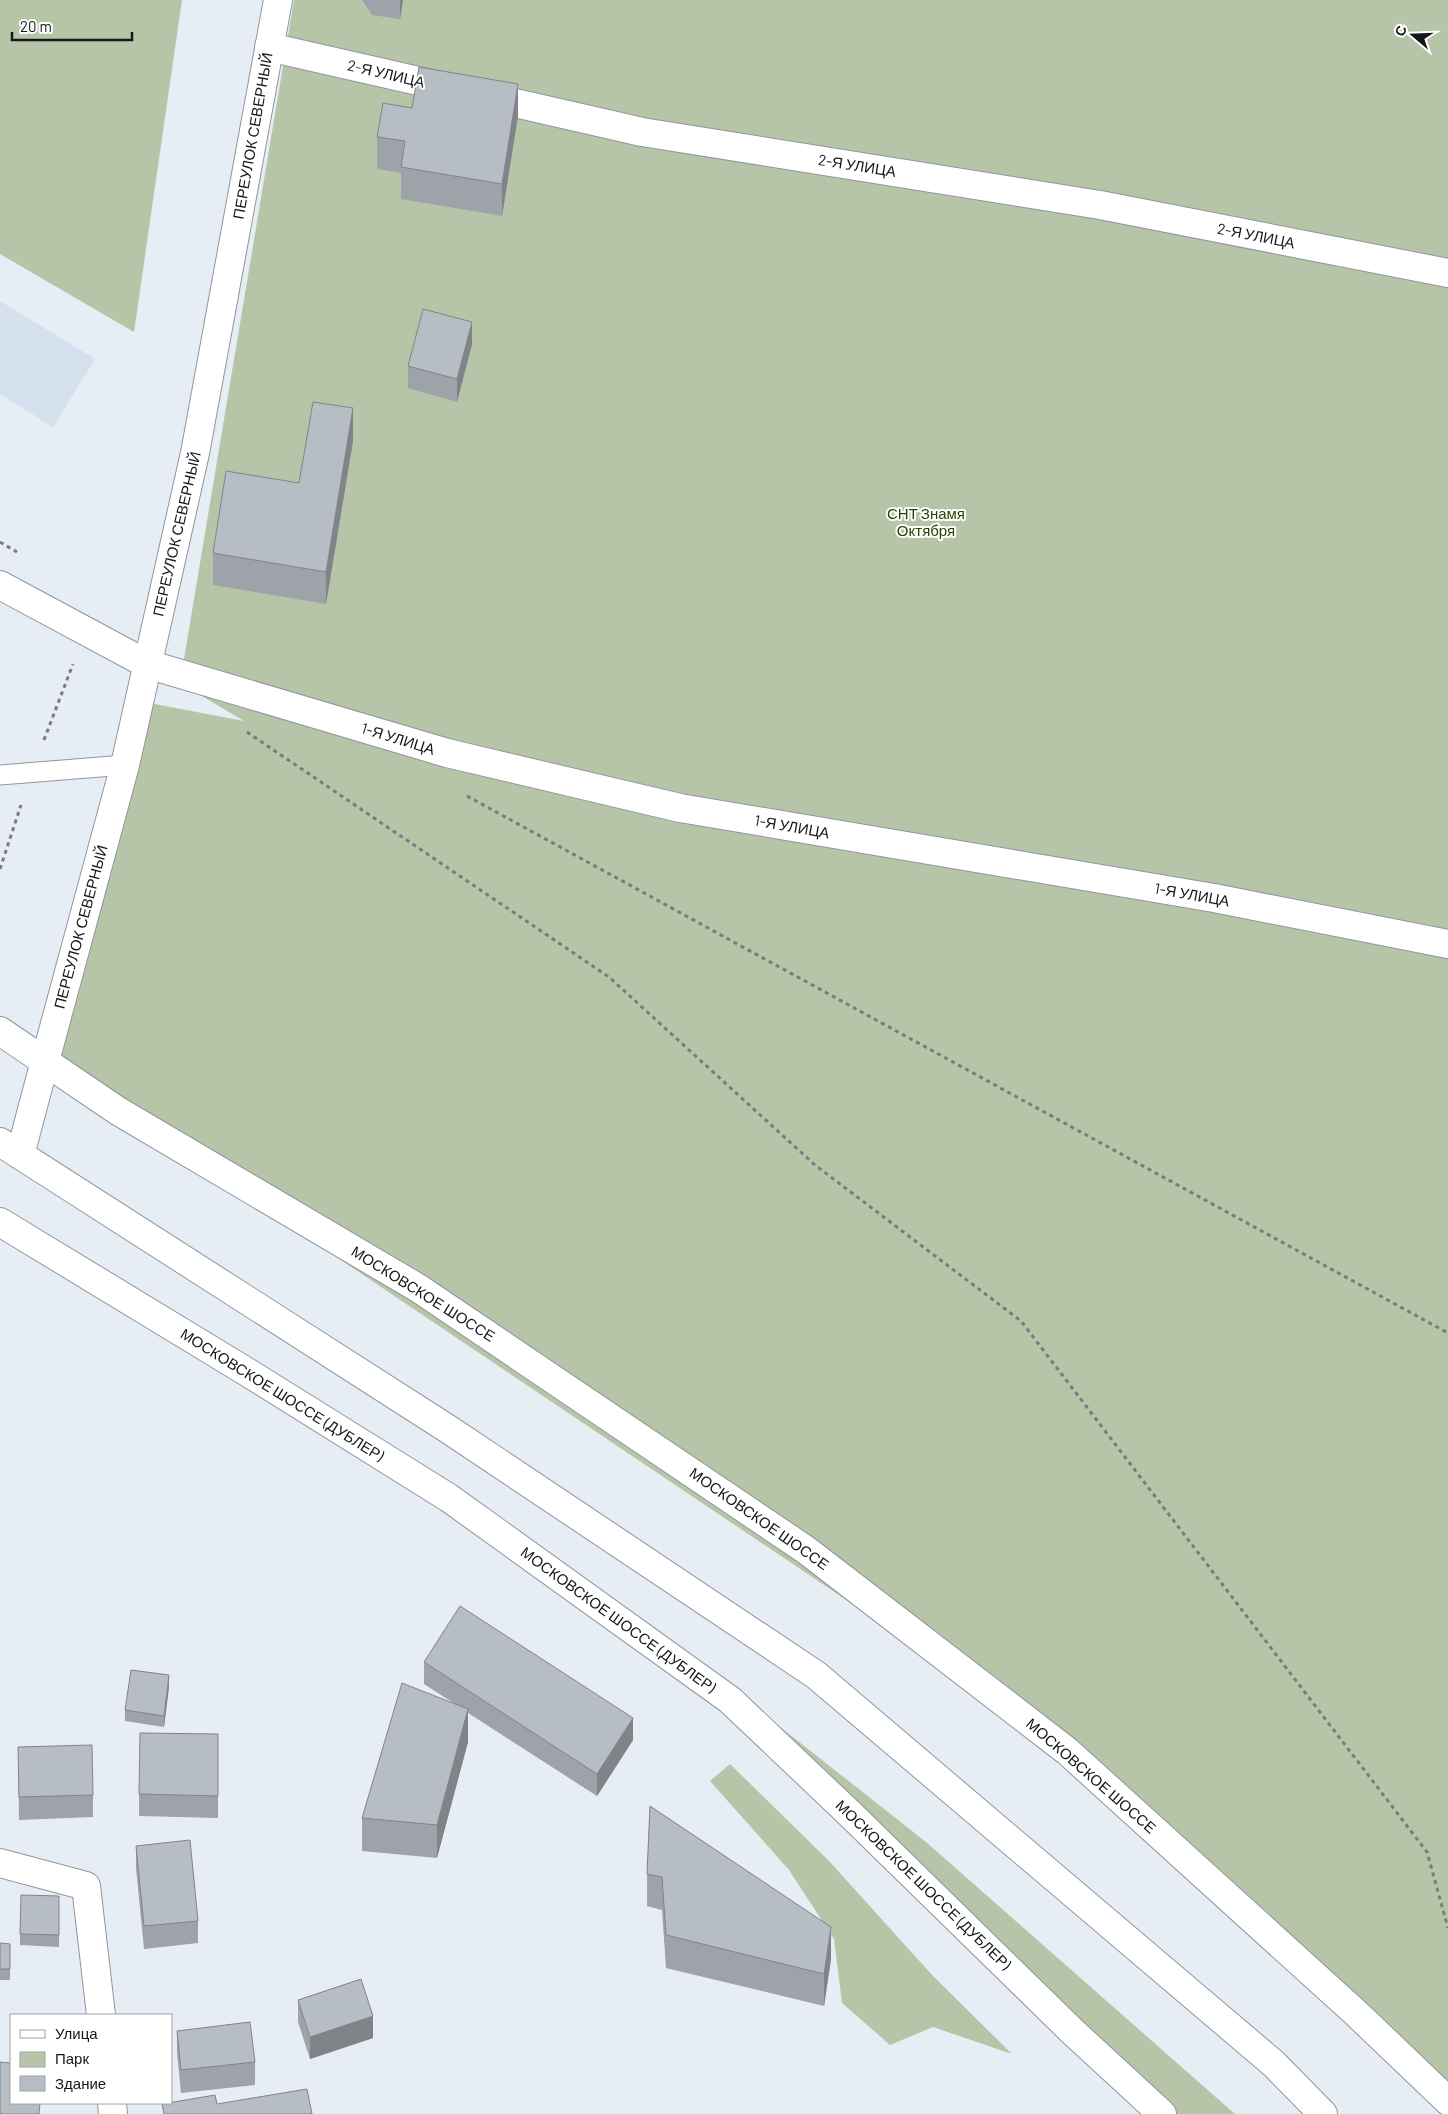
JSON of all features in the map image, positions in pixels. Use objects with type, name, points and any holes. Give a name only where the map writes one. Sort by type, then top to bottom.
[{"type":"street","name":"ПЕРЕУЛОК СЕВЕРНЫЙ","points":[[10,1149],[45,1061],[124,766],[148,664],[195,453],[278,0]]},
{"type":"street","name":"2-Я УЛИЦА","points":[[269,47],[642,132],[1100,205],[1448,273]]},
{"type":"street","name":"1-Я УЛИЦА","points":[[0,585],[148,664],[447,753],[680,808],[1214,898],[1448,944]]},
{"type":"street","name":"МОСКОВСКОЕ ШОССЕ","points":[[0,1031],[118,1111],[418,1288],[806,1550],[1067,1751],[1357,2014],[1448,2101]]},
{"type":"street","points":[[10,1149],[448,1429],[816,1675],[1274,2064],[1323,2114]]},
{"type":"street","name":"МОСКОВСКОЕ ШОССЕ (ДУБЛЕР)","points":[[0,1222],[247,1372],[449,1498],[730,1700],[1073,2032],[1162,2114]]},
{"type":"street","points":[[0,1863],[86,1886],[102,2014]]},
{"type":"lane","points":[[0,774],[124,766]]},
{"type":"path","points":[[0,542],[24,556]]},
{"type":"path","points":[[0,869],[32,773],[85,632]]},
{"type":"path","points":[[246,731],[608,977],[815,1166],[1021,1321],[1427,1852],[1448,1928]]},
{"type":"path","points":[[460,792],[1448,1333]]},
{"type":"shaded area","points":[[0,301],[95,359],[53,427],[0,394]]},
{"type":"green space","points":[[0,0],[182,0],[134,332],[0,254]]},
{"type":"green space","name":"СНТ Знамя Октября","points":[[294,0],[1448,0],[1448,2114],[1441,2114],[1044,1733],[45,1061],[139,701],[244,721],[180,683]]},
{"type":"green space","points":[[737,1693],[926,1842],[1235,2114],[1169,2114]]},
{"type":"green space","points":[[730,1764],[829,1861],[933,1976],[1012,2054],[933,2027],[890,2045],[842,2003],[834,1939],[789,1870],[710,1781]]},
{"type":"building","points":[[419,67],[518,84],[502,184],[401,167],[405,141],[377,137],[383,103],[412,108]]},
{"type":"building","points":[[423,309],[472,322],[457,379],[408,366]]},
{"type":"building","points":[[313,402],[353,408],[326,572],[213,553],[226,471],[299,483]]},
{"type":"building","points":[[460,1606],[633,1718],[597,1774],[424,1662]]},
{"type":"building","points":[[131,1670],[169,1675],[164,1716],[125,1710]]},
{"type":"building","points":[[402,1683],[468,1709],[437,1825],[362,1818]]},
{"type":"building","points":[[140,1733],[218,1734],[218,1796],[139,1794]]},
{"type":"building","points":[[92,1745],[93,1795],[19,1797],[18,1747]]},
{"type":"building","points":[[650,1806],[831,1927],[824,1974],[666,1935],[662,1877],[647,1874]]},
{"type":"building","points":[[190,1840],[198,1921],[144,1926],[136,1846]]},
{"type":"building","points":[[21,1895],[59,1896],[59,1935],[20,1934]]},
{"type":"building","points":[[0,1943],[10,1944],[10,1969],[0,1969]]},
{"type":"building","points":[[361,1979],[373,2016],[310,2037],[298,2000]]},
{"type":"building","points":[[250,2022],[255,2062],[181,2070],[177,2031]]},
{"type":"building","points":[[0,2062],[10,2063],[10,2104],[40,2104],[39,2114],[0,2114]]},
{"type":"building","points":[[307,2089],[312,2114],[164,2114],[162,2104],[172,2104],[172,2102],[215,2095],[217,2104]]}]
